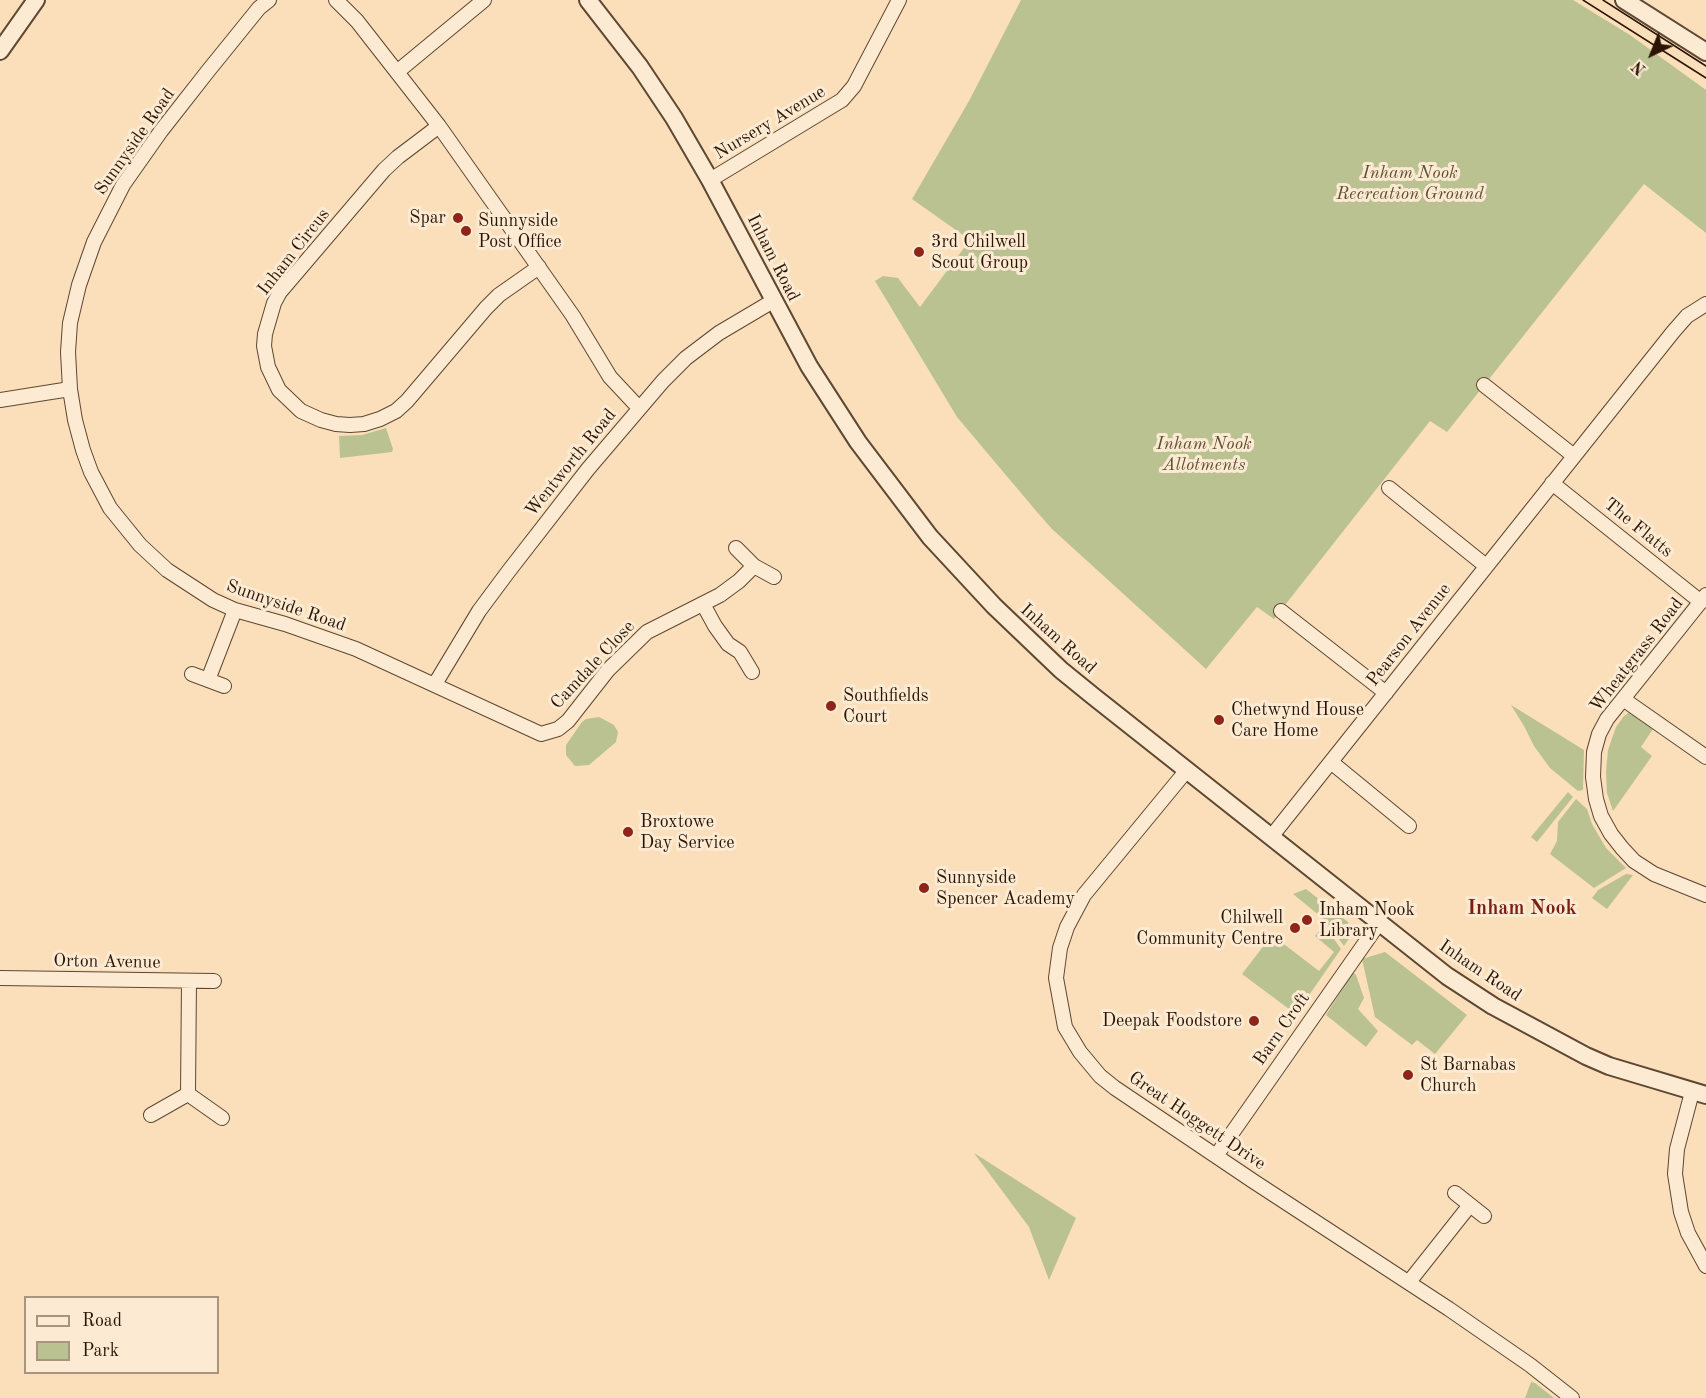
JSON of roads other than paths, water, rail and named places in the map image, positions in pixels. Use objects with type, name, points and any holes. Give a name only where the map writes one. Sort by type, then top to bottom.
[{"type":"street","points":[[0,51],[36,0]]},
{"type":"street","name":"Sunnyside Road","points":[[268,0],[254,14],[161,131],[123,184],[94,242],[79,285],[70,323],[68,352],[75,420],[91,472],[110,508],[140,545],[158,563],[213,600],[235,610],[285,624],[356,649],[541,734]]},
{"type":"street","points":[[336,0],[357,21],[439,126],[573,316],[610,377],[639,408]]},
{"type":"street","points":[[397,72],[484,0]]},
{"type":"street","name":"Inham Road","points":[[588,0],[640,67],[674,118],[710,180],[809,366],[843,420],[930,537],[994,606],[1061,670],[1447,976],[1493,1006],[1553,1040],[1609,1066],[1699,1093]]},
{"type":"street","name":"Nursery Avenue","points":[[710,180],[842,100],[854,86],[899,0]]},
{"type":"street","points":[[1624,0],[1706,52]]},
{"type":"street","name":"Inham Circus","points":[[439,126],[384,170],[280,292],[267,322],[264,346],[268,367],[279,390],[301,411],[321,420],[350,425],[381,419],[396,411],[406,401],[499,295],[539,267]]},
{"type":"street","name":"Wentworth Road","points":[[435,684],[479,611],[582,477],[639,408],[686,358],[719,333],[773,301]]},
{"type":"street","name":"Pearson Avenue","points":[[1271,837],[1673,332],[1687,316],[1706,304]]},
{"type":"street","points":[[1484,385],[1574,456]]},
{"type":"street","points":[[0,400],[70,389]]},
{"type":"street","name":"The Flatts","points":[[1552,483],[1704,599]]},
{"type":"street","points":[[1389,488],[1486,566]]},
{"type":"street","points":[[736,549],[754,566],[774,577]]},
{"type":"street","name":"Camdale Close","points":[[541,734],[558,729],[568,721],[608,670],[647,632],[657,625],[704,604],[739,582],[754,566]]},
{"type":"street","name":"Wheatgrass Road","points":[[1704,599],[1623,699],[1599,734],[1594,752],[1593,784],[1602,816],[1611,834],[1634,861],[1654,874],[1706,895]]},
{"type":"street","points":[[704,604],[715,626],[728,644],[740,652],[752,672]]},
{"type":"street","points":[[208,680],[235,610]]},
{"type":"street","points":[[1281,611],[1386,693]]},
{"type":"street","points":[[192,674],[224,686]]},
{"type":"street","points":[[1623,699],[1706,757]]},
{"type":"street","points":[[1330,762],[1409,826]]},
{"type":"street","name":"Great Hoggett Drive","points":[[1187,770],[1084,895],[1072,915],[1060,948],[1056,978],[1065,1027],[1090,1065],[1115,1088],[1409,1282],[1530,1365],[1572,1398]]},
{"type":"street","name":"Barn Croft","points":[[1216,1156],[1379,923]]},
{"type":"street","name":"Orton Avenue","points":[[0,978],[214,981]]},
{"type":"street","points":[[188,1094],[189,981]]},
{"type":"street","points":[[1699,1093],[1677,1149],[1675,1174],[1681,1212],[1688,1233],[1706,1266]]},
{"type":"street","points":[[151,1115],[188,1094]]},
{"type":"street","points":[[188,1094],[222,1118]]},
{"type":"street","points":[[1455,1193],[1484,1216]]},
{"type":"street","points":[[1409,1282],[1470,1205]]},
{"type":"tram line","points":[[1583,0],[1706,78]]},
{"type":"tram line","points":[[1603,0],[1706,66]]},
{"type":"place","name":"Spar","points":[[458,218]]},
{"type":"place","name":"Sunnyside Post Office","points":[[466,231]]},
{"type":"place","name":"3rd Chilwell Scout Group","points":[[919,252]]},
{"type":"place","name":"Southfields Court","points":[[831,706]]},
{"type":"place","name":"Chetwynd House Care Home","points":[[1219,720]]},
{"type":"place","name":"Broxtowe Day Service","points":[[628,832]]},
{"type":"place","name":"Sunnyside Spencer Academy","points":[[924,888]]},
{"type":"place","name":"Inham Nook Library","points":[[1307,920]]},
{"type":"place","name":"Chilwell Community Centre","points":[[1295,928]]},
{"type":"place","name":"Deepak Foodstore","points":[[1254,1021]]},
{"type":"place","name":"St Barnabas Church","points":[[1408,1075]]},
{"type":"district","name":"Inham Nook","points":[[1522,909]]},
{"type":"park label","name":"Inham Nook Recreation Ground","points":[[1410,183]]},
{"type":"park label","name":"Inham Nook Allotments","points":[[1204,454]]}]
